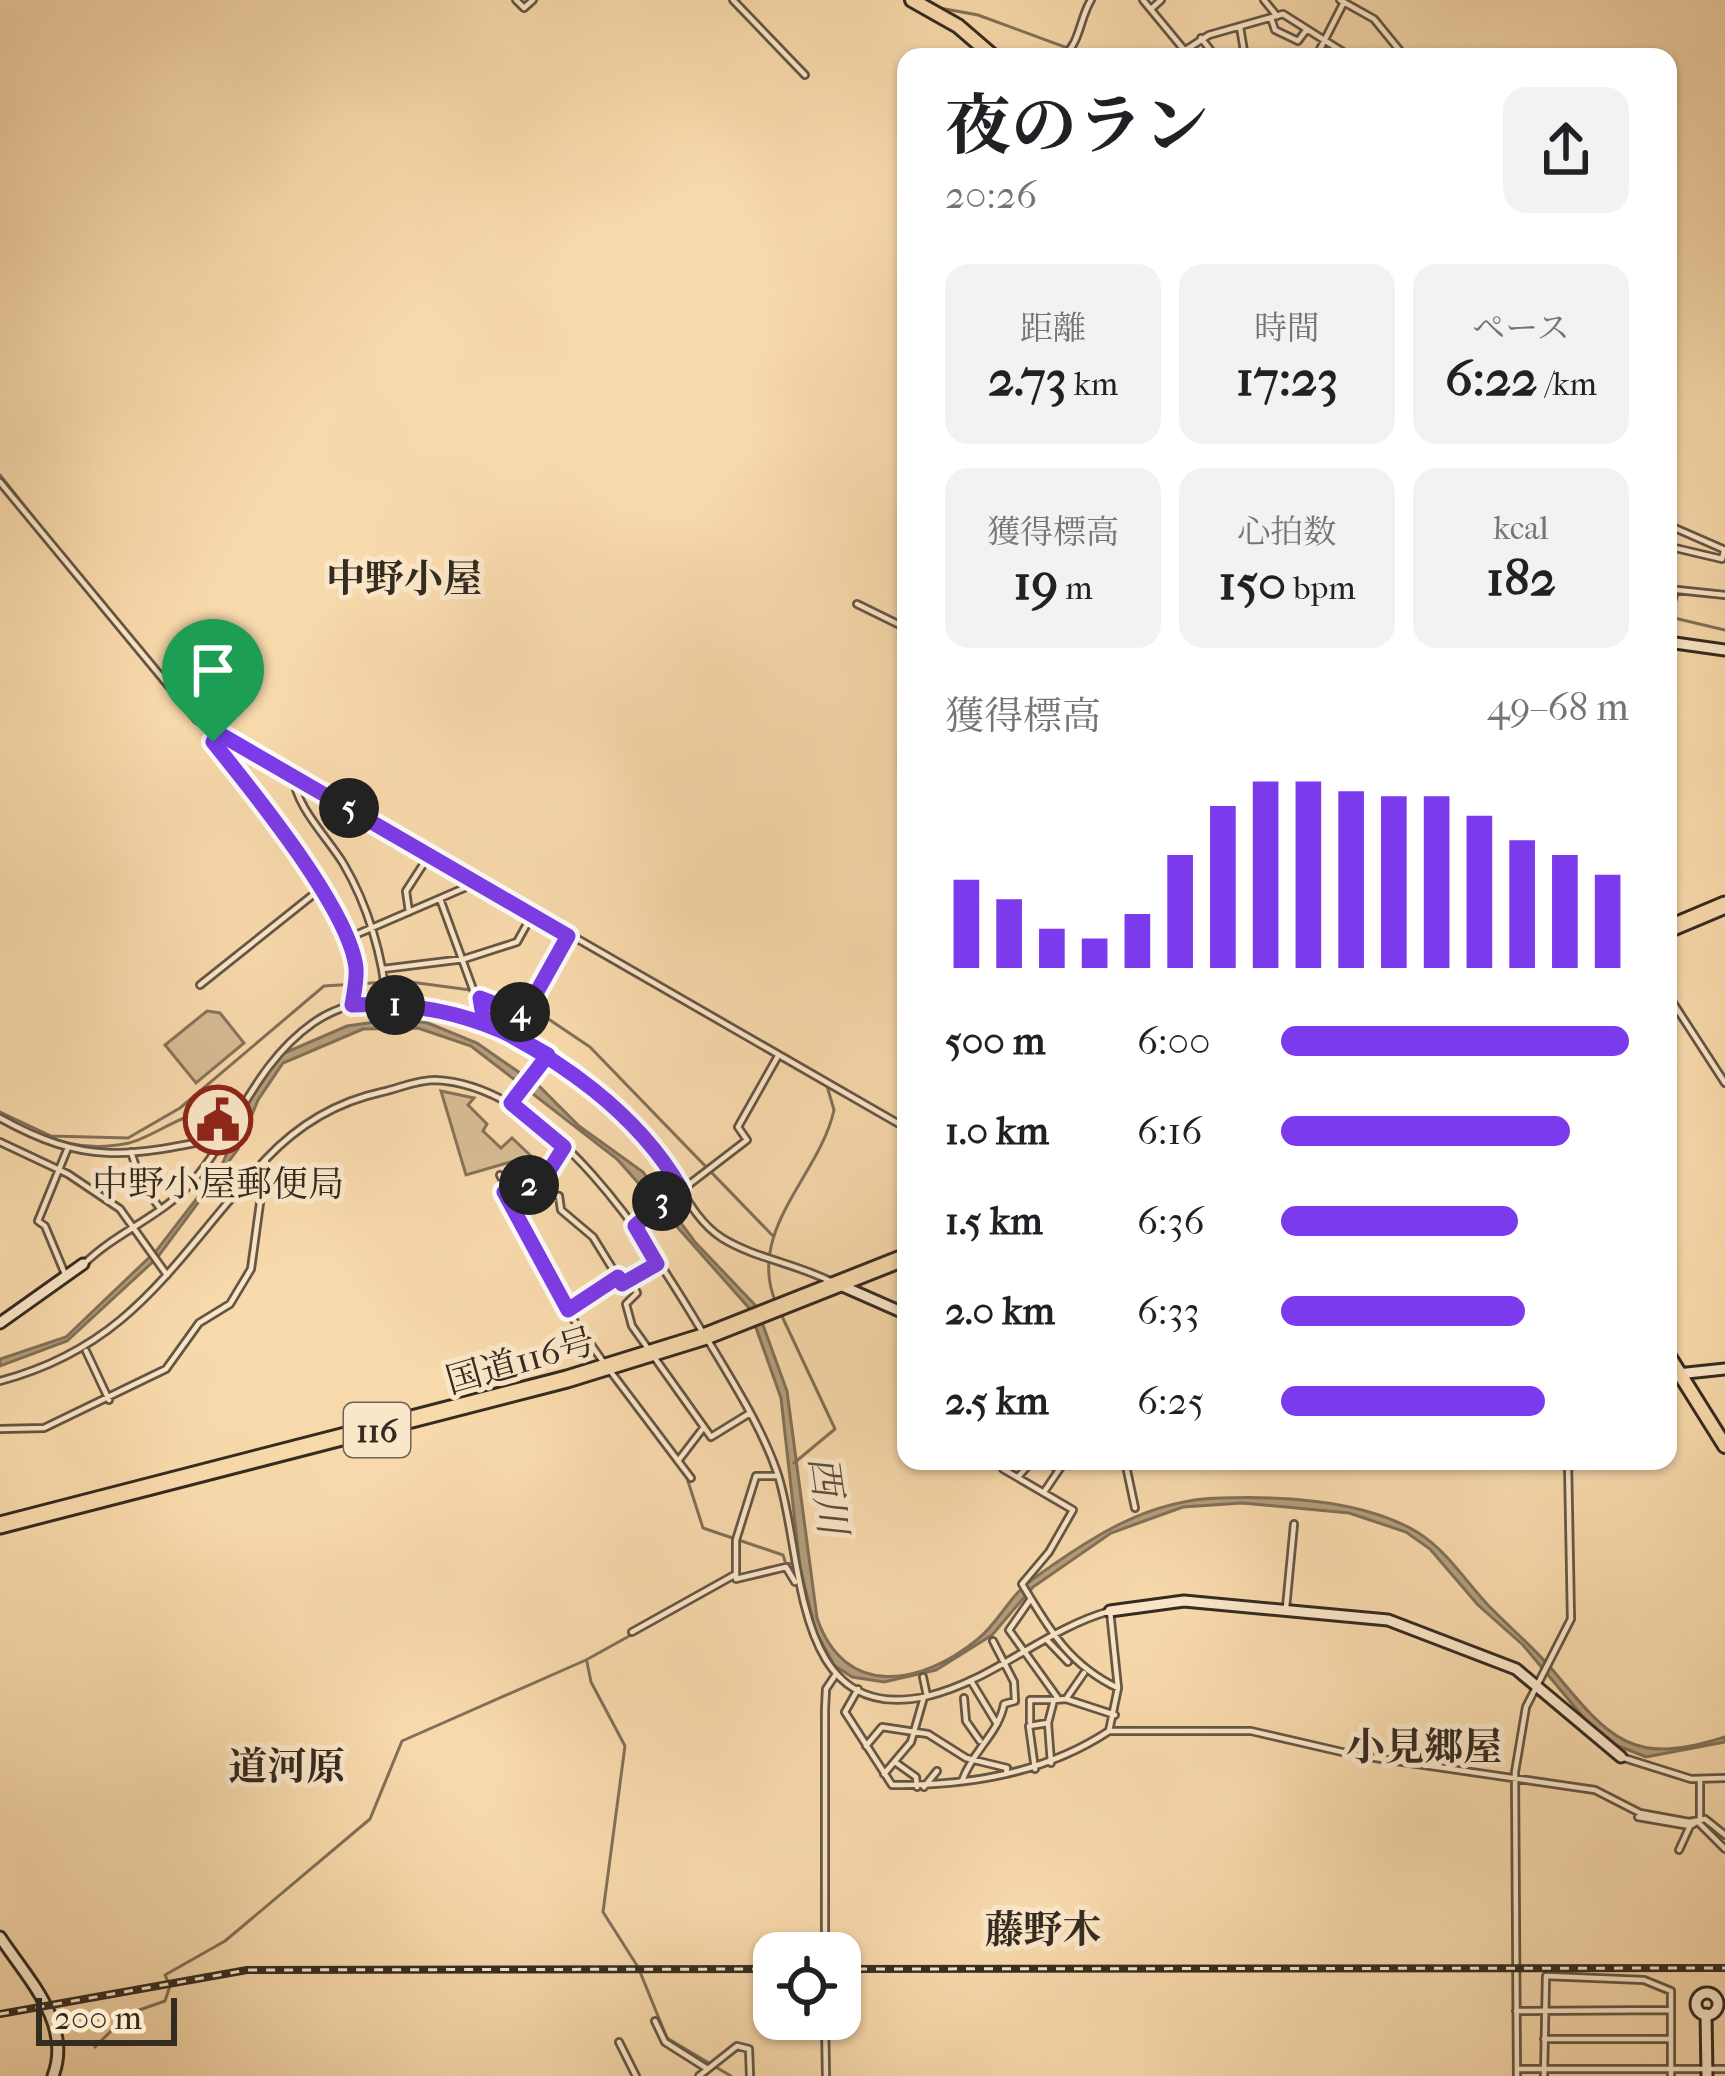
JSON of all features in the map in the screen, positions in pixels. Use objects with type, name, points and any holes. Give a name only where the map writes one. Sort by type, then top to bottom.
[{"type":"highway","points":[[1677,925],[1725,905]]},
{"type":"highway","name":"国道116号","points":[[0,1525],[607,1367],[706,1336],[897,1261]]},
{"type":"main road","points":[[912,0],[958,26],[984,48]]},
{"type":"main road","points":[[1677,1379],[1725,1446]]},
{"type":"street","points":[[516,0],[524,8],[533,0]]},
{"type":"street","points":[[734,0],[805,75]]},
{"type":"street","points":[[1068,48],[1091,0]]},
{"type":"street","points":[[1143,0],[1182,48]]},
{"type":"street","points":[[1150,9],[1161,0]]},
{"type":"street","points":[[1264,0],[1275,30],[1298,41],[1307,29]]},
{"type":"street","points":[[1320,48],[1342,1],[1374,19],[1398,48]]},
{"type":"street","points":[[1192,48],[1201,38],[1274,17],[1307,29],[1337,48]]},
{"type":"street","points":[[1240,27],[1244,48]]},
{"type":"street","points":[[1201,38],[1208,48]]},
{"type":"street","points":[[0,482],[192,715],[897,1123]]},
{"type":"street","points":[[1677,529],[1725,550],[1722,559],[1677,548]]},
{"type":"street","points":[[1677,591],[1725,595]]},
{"type":"street","points":[[857,604],[897,624]]},
{"type":"street","points":[[1677,643],[1725,650]]},
{"type":"street","points":[[218,733],[213,742],[258,798],[346,939],[356,970],[352,1005]]},
{"type":"street","points":[[293,776],[299,795],[346,867],[371,928],[387,1005]]},
{"type":"street","points":[[410,912],[406,891],[430,854]]},
{"type":"street","points":[[346,939],[478,882]]},
{"type":"street","points":[[200,985],[319,890]]},
{"type":"street","points":[[440,899],[480,998],[484,1022]]},
{"type":"street","points":[[383,969],[464,958],[518,942],[532,915]]},
{"type":"street","points":[[480,998],[524,1015],[568,936]]},
{"type":"street","points":[[0,1323],[195,1179],[278,1052],[314,1022],[352,1005],[428,1008],[484,1022],[548,1055],[653,1147],[724,1240],[897,1310]]},
{"type":"street","points":[[1677,1009],[1725,1083]]},
{"type":"street","points":[[511,1103],[548,1055]]},
{"type":"street","points":[[635,1226],[747,1140],[737,1126],[778,1056]]},
{"type":"street","points":[[0,1381],[40,1371],[116,1328],[290,1136],[343,1102],[413,1082],[453,1083],[511,1103],[564,1147],[635,1226],[749,1413],[777,1476],[813,1636],[836,1674],[858,1690],[892,1699],[925,1696],[971,1681],[1048,1637],[1111,1611],[1184,1601],[1286,1608],[1406,1625],[1502,1661],[1542,1680],[1621,1756],[1700,1780],[1725,1778]]},
{"type":"street","points":[[0,1118],[67,1150],[131,1152],[220,1138]]},
{"type":"street","points":[[0,1142],[62,1172],[120,1209],[167,1276]]},
{"type":"street","points":[[564,1147],[542,1182],[544,1193],[559,1196],[561,1210],[593,1237],[622,1284],[657,1264]]},
{"type":"street","points":[[67,1150],[62,1172],[38,1221],[45,1226],[54,1258],[67,1276]]},
{"type":"street","points":[[131,1152],[142,1185],[160,1208]]},
{"type":"street","points":[[0,1429],[44,1428],[166,1370],[200,1323],[225,1308],[251,1269],[266,1160]]},
{"type":"street","points":[[500,1175],[504,1192],[568,1310],[691,1478]]},
{"type":"street","points":[[504,1192],[542,1182]]},
{"type":"street","points":[[568,1310],[618,1277]]},
{"type":"street","points":[[631,1281],[637,1293],[626,1304],[632,1327],[705,1427],[716,1437],[749,1413]]},
{"type":"street","points":[[86,1349],[109,1400]]},
{"type":"street","points":[[1677,1375],[1725,1369]]},
{"type":"street","points":[[678,1461],[705,1427]]},
{"type":"street","points":[[1006,1470],[1073,1510],[1024,1586],[1048,1637],[1068,1662]]},
{"type":"street","points":[[1018,1477],[1024,1470]]},
{"type":"street","points":[[1044,1492],[1059,1470]]},
{"type":"street","points":[[1127,1470],[1136,1508]]},
{"type":"street","points":[[1568,1470],[1572,1610],[1552,1664],[1526,1707],[1515,1779],[1517,2073],[1707,2073],[1725,2069]]},
{"type":"street","points":[[777,1476],[757,1476],[736,1540],[736,1579],[786,1567],[799,1586]]},
{"type":"street","points":[[1286,1608],[1294,1524]]},
{"type":"street","points":[[632,1632],[736,1574]]},
{"type":"street","points":[[1030,1598],[1009,1630],[1056,1698],[1048,1724],[1051,1763]]},
{"type":"street","points":[[1109,1731],[1118,1688],[1111,1611]]},
{"type":"street","points":[[1048,1637],[1084,1672],[1118,1688]]},
{"type":"street","points":[[992,1641],[1006,1662],[1016,1701]]},
{"type":"street","points":[[1066,1699],[1084,1672]]},
{"type":"street","points":[[825,1932],[825,1710],[826,1689],[836,1674]]},
{"type":"street","points":[[884,1774],[914,1734],[925,1696],[923,1677]]},
{"type":"street","points":[[971,1681],[997,1724]]},
{"type":"street","points":[[858,1690],[844,1712],[892,1785],[920,1787],[1035,1768],[1109,1731],[1251,1731],[1355,1755],[1595,1790],[1640,1813],[1700,1822],[1723,1842]]},
{"type":"street","points":[[964,1698],[966,1720],[980,1741]]},
{"type":"street","points":[[962,1781],[970,1757],[997,1724],[1004,1704],[1056,1698],[1115,1714]]},
{"type":"street","points":[[1030,1700],[1035,1768]]},
{"type":"street","points":[[1030,1723],[1048,1724]]},
{"type":"street","points":[[866,1746],[882,1727],[928,1734],[970,1757],[1006,1768],[1006,1774]]},
{"type":"street","points":[[895,1762],[916,1777],[920,1787]]},
{"type":"street","points":[[920,1787],[937,1771]]},
{"type":"street","points":[[1700,1780],[1700,1822]]},
{"type":"street","points":[[1638,1817],[1690,1826],[1700,1822]]},
{"type":"street","points":[[1679,1850],[1690,1826]]},
{"type":"street","points":[[0,1937],[55,2023],[59,2056],[53,2076]]},
{"type":"street","points":[[1544,2073],[1546,1976],[1573,1976],[1643,1980],[1671,1991],[1671,2073]]},
{"type":"street","points":[[1516,2011],[1671,2010]]},
{"type":"street","points":[[1706,2014],[1707,2073]]},
{"type":"street","points":[[655,2021],[665,2042],[706,2068]]},
{"type":"street","points":[[1544,2039],[1671,2039]]},
{"type":"street","points":[[825,2040],[826,2076]]},
{"type":"street","points":[[620,2042],[636,2076]]},
{"type":"street","points":[[698,2076],[737,2046],[749,2049],[750,2076]]},
{"type":"shaded area","points":[[207,1011],[220,1013],[244,1043],[196,1083],[165,1045]]},
{"type":"shaded area","points":[[396,1019],[428,1023],[477,1043],[540,1087],[579,1126],[643,1172],[695,1242],[756,1306],[787,1391],[817,1618],[830,1644],[846,1662],[865,1673],[909,1674],[956,1655],[985,1632],[1033,1579],[1076,1549],[1144,1513],[1194,1500],[1296,1499],[1373,1513],[1427,1539],[1589,1712],[1624,1740],[1666,1749],[1725,1737],[1725,1742],[1646,1757],[1618,1746],[1593,1729],[1523,1645],[1478,1605],[1430,1549],[1406,1532],[1349,1513],[1242,1503],[1183,1507],[1111,1533],[1033,1587],[992,1635],[936,1670],[884,1682],[852,1677],[834,1665],[816,1632],[800,1567],[781,1398],[749,1308],[617,1159],[471,1046],[418,1028],[363,1029],[283,1063],[258,1100],[238,1149],[157,1258],[67,1341],[0,1366],[0,1359],[66,1337],[157,1250],[221,1167],[257,1084],[282,1054],[347,1026]]},
{"type":"shaded area","points":[[441,1091],[474,1098],[468,1105],[487,1124],[483,1131],[501,1148],[512,1138],[531,1156],[466,1175]]},
{"type":"waterway","points":[[934,7],[978,15],[1068,48]]},
{"type":"waterway","points":[[0,475],[51,539]]},
{"type":"waterway","points":[[56,554],[191,718]]},
{"type":"waterway","points":[[1677,619],[1725,630]]},
{"type":"waterway","points":[[263,755],[281,766]]},
{"type":"waterway","points":[[341,800],[416,843]]},
{"type":"waterway","points":[[424,848],[494,888]]},
{"type":"waterway","points":[[0,1112],[51,1136],[128,1138],[180,1108],[324,986],[403,981],[493,993],[544,1016],[590,1047],[772,1235]]},
{"type":"waterway","points":[[776,1303],[769,1277],[777,1227],[834,1110],[825,1079],[788,1058]]},
{"type":"waterway","points":[[45,1135],[108,1146],[141,1139],[195,1114],[209,1111],[235,1117]]},
{"type":"waterway","points":[[504,1195],[552,1282]]},
{"type":"waterway","points":[[562,1302],[591,1349]]},
{"type":"waterway","name":"西川","points":[[780,1312],[835,1429],[794,1463]]},
{"type":"waterway","points":[[686,1475],[703,1528],[783,1555],[785,1561]]},
{"type":"waterway","points":[[736,1576],[796,1562]]},
{"type":"waterway","points":[[95,2047],[128,2014],[165,2001],[170,1986],[165,1975],[225,1941],[370,1819],[402,1741],[586,1660],[723,1584]]},
{"type":"waterway","points":[[587,1662],[591,1682],[625,1746],[603,1912],[638,1967],[667,2038],[731,2076]]},
{"type":"railway","points":[[861,1969],[1725,1968]]},
{"type":"railway","points":[[0,2014],[247,1970],[753,1969]]},
{"type":"place","name":"中野小屋郵便局","points":[[218,1120]]},
{"type":"district","name":"中野小屋","points":[[404,578]]},
{"type":"district","name":"小見郷屋","points":[[1424,1746]]},
{"type":"district","name":"道河原","points":[[287,1766]]},
{"type":"district","name":"藤野木","points":[[1043,1929]]},
{"type":"route","points":[[213,742],[218,733],[568,936],[524,1015],[480,998],[484,1022],[515,1037],[548,1055],[653,1147],[680,1187],[635,1226],[657,1264],[622,1284],[618,1277],[568,1310],[504,1192],[542,1182],[564,1147],[511,1103],[548,1055],[484,1022],[448,1012],[352,1005],[356,970],[344,932],[258,798],[213,742]]}]
